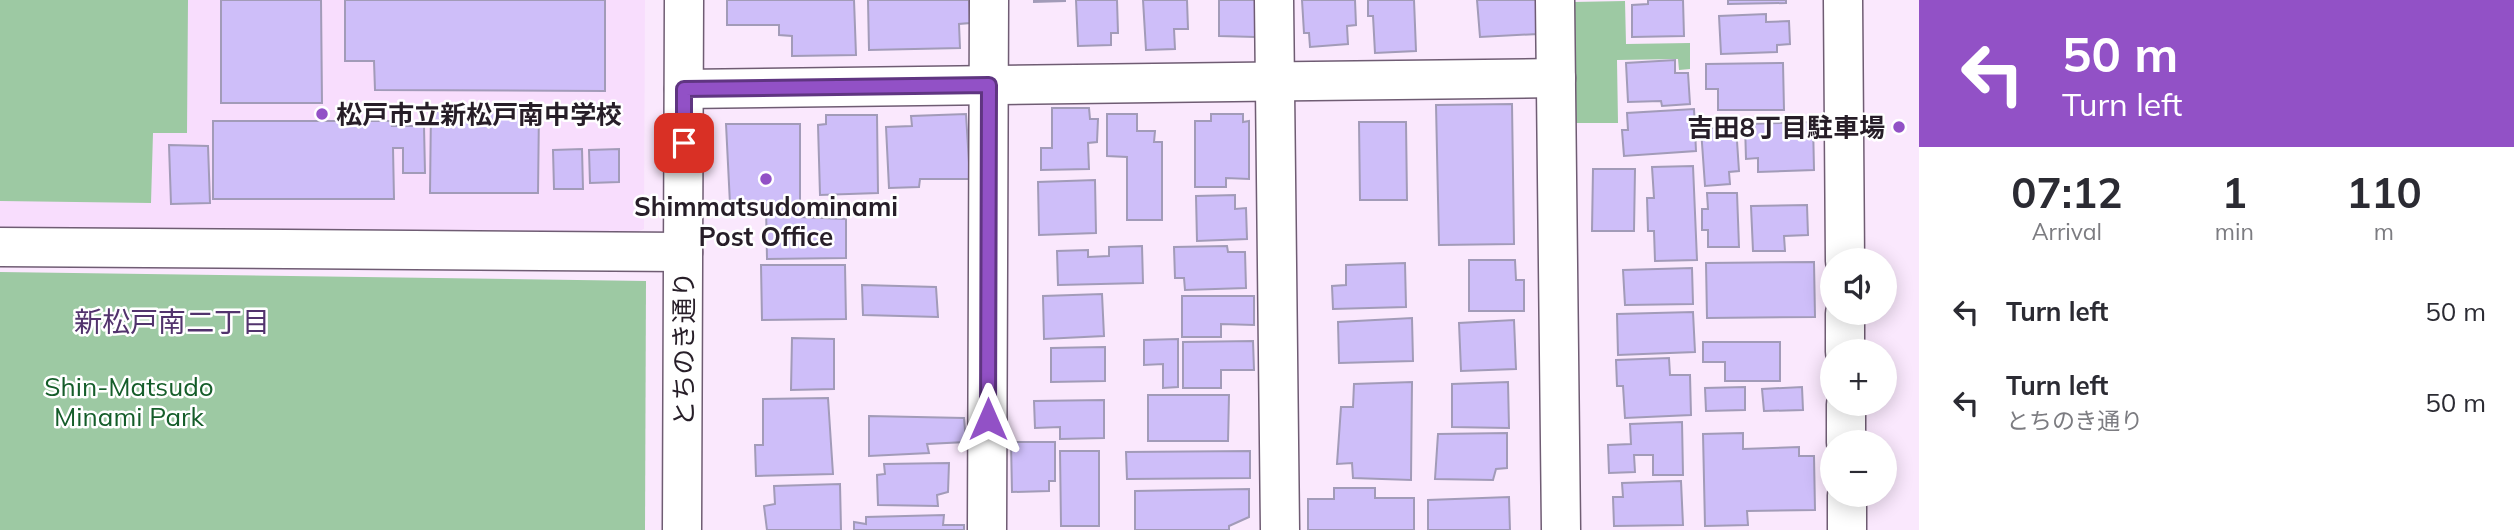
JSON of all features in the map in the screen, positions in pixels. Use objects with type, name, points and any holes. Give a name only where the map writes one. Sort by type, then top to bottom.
[{"type":"street","name":"とちのき通り","points":[[682,530],[684,0]]},
{"type":"street","points":[[987,530],[989,0]]},
{"type":"street","points":[[1275,0],[1280,530]]},
{"type":"street","points":[[1555,0],[1561,530]]},
{"type":"street","points":[[1843,0],[1845,248]]},
{"type":"street","points":[[684,89],[1556,78]]},
{"type":"street","points":[[0,247],[683,252]]},
{"type":"street","points":[[1847,507],[1847,530]]},
{"type":"shaded area","name":"松戸市立新松戸南中学校","points":[[0,0],[645,0],[644,229],[634,233],[0,228]]},
{"type":"green space","points":[[0,0],[188,0],[187,133],[153,133],[151,203],[0,201]]},
{"type":"green space","points":[[1625,1],[1626,44],[1690,43],[1690,69],[1679,70],[1678,59],[1617,60],[1618,123],[1576,123],[1573,2]]},
{"type":"green space","name":"Shin-Matsudo Minami Park","points":[[0,272],[646,281],[645,530],[0,530]]},
{"type":"building","points":[[221,0],[321,0],[322,103],[221,103]]},
{"type":"building","points":[[345,0],[605,0],[605,91],[375,90],[374,61],[345,61]]},
{"type":"building","points":[[727,0],[854,0],[856,55],[792,56],[792,36],[779,35],[779,25],[727,25]]},
{"type":"building","points":[[868,0],[969,0],[970,23],[959,24],[960,48],[869,50]]},
{"type":"building","points":[[1065,0],[1065,1],[1034,2]]},
{"type":"building","points":[[1076,0],[1117,0],[1118,33],[1111,33],[1111,45],[1078,46]]},
{"type":"building","points":[[1143,0],[1187,0],[1188,29],[1174,29],[1175,49],[1146,50]]},
{"type":"building","points":[[1219,0],[1255,0],[1255,37],[1219,36]]},
{"type":"building","points":[[1302,0],[1355,0],[1356,25],[1347,26],[1348,44],[1310,47],[1309,33],[1304,33]]},
{"type":"building","points":[[1368,0],[1414,0],[1416,51],[1375,53],[1373,16],[1368,16]]},
{"type":"building","points":[[1477,0],[1536,0],[1538,34],[1480,37]]},
{"type":"building","points":[[1648,0],[1683,0],[1684,36],[1632,37],[1632,5],[1648,4]]},
{"type":"building","points":[[1728,0],[1786,0],[1786,3],[1728,4]]},
{"type":"building","points":[[1766,14],[1766,22],[1789,21],[1790,44],[1777,45],[1777,52],[1721,54],[1719,16]]},
{"type":"building","points":[[1675,60],[1675,73],[1688,73],[1690,104],[1662,106],[1661,101],[1628,102],[1626,63]]},
{"type":"building","points":[[1783,63],[1784,110],[1718,110],[1718,89],[1706,89],[1706,64]]},
{"type":"building","points":[[1512,104],[1514,244],[1439,245],[1436,105]]},
{"type":"building","points":[[431,108],[539,109],[538,193],[430,193]]},
{"type":"building","points":[[1052,108],[1089,108],[1090,119],[1098,119],[1097,142],[1088,143],[1089,169],[1041,170],[1041,148],[1052,148]]},
{"type":"building","points":[[1694,109],[1696,151],[1624,156],[1622,130],[1628,130],[1627,113]]},
{"type":"building","points":[[966,114],[970,179],[920,179],[919,187],[889,188],[886,127],[912,126],[911,116]]},
{"type":"building","points":[[1107,114],[1137,114],[1137,131],[1155,131],[1154,142],[1162,142],[1162,220],[1127,220],[1127,157],[1107,156]]},
{"type":"building","points":[[1211,114],[1243,114],[1243,122],[1249,121],[1249,179],[1226,178],[1226,187],[1195,187],[1195,121],[1211,121]]},
{"type":"building","points":[[826,115],[877,115],[878,193],[820,195],[818,125],[826,124]]},
{"type":"building","points":[[213,121],[393,121],[392,126],[424,126],[425,173],[403,173],[403,148],[393,148],[394,199],[213,199]]},
{"type":"building","points":[[1359,122],[1406,122],[1407,200],[1360,200]]},
{"type":"building","points":[[1813,122],[1814,170],[1758,172],[1758,158],[1746,159],[1745,124]]},
{"type":"building","points":[[726,124],[800,124],[800,217],[846,219],[846,258],[767,259],[766,205],[730,204]]},
{"type":"building","points":[[1736,126],[1739,171],[1729,172],[1730,184],[1705,186],[1701,129]]},
{"type":"building","points":[[169,145],[208,146],[210,203],[171,204]]},
{"type":"building","points":[[582,149],[583,189],[554,189],[553,150]]},
{"type":"building","points":[[619,149],[619,182],[590,183],[589,150]]},
{"type":"building","points":[[1693,166],[1697,260],[1655,261],[1654,231],[1648,231],[1647,198],[1654,198],[1652,167]]},
{"type":"building","points":[[1593,169],[1635,169],[1634,231],[1592,231]]},
{"type":"building","points":[[1095,180],[1096,233],[1039,235],[1038,182]]},
{"type":"building","points":[[1707,193],[1737,193],[1739,247],[1708,247],[1708,230],[1702,230],[1702,209],[1708,209]]},
{"type":"building","points":[[1235,195],[1235,209],[1246,208],[1247,239],[1197,241],[1196,196]]},
{"type":"building","points":[[1807,205],[1808,235],[1784,236],[1785,251],[1753,251],[1751,206]]},
{"type":"building","points":[[1142,246],[1143,283],[1058,285],[1057,251],[1088,250],[1088,257],[1109,256],[1109,247]]},
{"type":"building","points":[[1227,246],[1228,252],[1245,252],[1246,288],[1185,290],[1184,278],[1175,278],[1174,247]]},
{"type":"building","points":[[1469,260],[1515,260],[1516,280],[1524,280],[1524,311],[1469,311]]},
{"type":"building","points":[[1814,262],[1815,317],[1707,318],[1706,263]]},
{"type":"building","points":[[1405,263],[1406,307],[1333,309],[1332,286],[1346,285],[1346,265]]},
{"type":"building","points":[[761,265],[845,265],[846,319],[762,320]]},
{"type":"building","points":[[1692,268],[1693,304],[1625,305],[1623,270]]},
{"type":"building","points":[[862,285],[936,287],[938,317],[863,315]]},
{"type":"building","points":[[1102,294],[1104,336],[1044,339],[1043,296]]},
{"type":"building","points":[[1182,296],[1254,296],[1254,325],[1221,324],[1221,337],[1182,337]]},
{"type":"building","points":[[1693,312],[1695,352],[1618,355],[1617,314]]},
{"type":"building","points":[[1412,318],[1413,361],[1339,363],[1338,322]]},
{"type":"building","points":[[1514,320],[1516,369],[1461,371],[1459,323]]},
{"type":"building","points":[[792,338],[834,339],[834,389],[791,390]]},
{"type":"building","points":[[1178,339],[1178,387],[1163,388],[1163,364],[1144,365],[1144,340]]},
{"type":"building","points":[[1253,341],[1254,370],[1221,370],[1221,388],[1183,388],[1183,342]]},
{"type":"building","points":[[1703,342],[1780,342],[1780,381],[1725,381],[1725,362],[1703,362]]},
{"type":"building","points":[[1105,347],[1105,381],[1051,382],[1051,348]]},
{"type":"building","points":[[1669,358],[1670,375],[1690,375],[1691,415],[1625,418],[1623,386],[1617,386],[1616,360]]},
{"type":"building","points":[[1412,382],[1411,480],[1353,478],[1352,463],[1337,464],[1341,407],[1353,407],[1354,384]]},
{"type":"building","points":[[1508,382],[1509,428],[1452,427],[1452,384]]},
{"type":"building","points":[[1745,387],[1745,410],[1706,411],[1705,388]]},
{"type":"building","points":[[1802,387],[1803,410],[1764,411],[1762,389]]},
{"type":"building","points":[[1148,395],[1229,395],[1228,441],[1148,441]]},
{"type":"building","points":[[828,398],[833,474],[756,476],[755,445],[763,445],[763,399]]},
{"type":"building","points":[[1104,400],[1104,438],[1060,439],[1060,427],[1035,428],[1034,401]]},
{"type":"building","points":[[869,416],[964,418],[966,442],[927,444],[929,453],[869,456]]},
{"type":"building","points":[[1682,422],[1683,475],[1653,475],[1653,455],[1634,455],[1635,472],[1609,473],[1608,445],[1631,444],[1630,424]]},
{"type":"building","points":[[1507,433],[1507,468],[1496,469],[1493,480],[1435,479],[1438,434]]},
{"type":"building","points":[[1743,433],[1743,449],[1799,447],[1799,456],[1814,456],[1815,510],[1747,511],[1748,525],[1705,526],[1703,434]]},
{"type":"building","points":[[1011,442],[1055,442],[1055,481],[1049,481],[1049,491],[1012,492]]},
{"type":"building","points":[[1060,451],[1099,451],[1099,526],[1061,526]]},
{"type":"building","points":[[1250,451],[1250,478],[1127,479],[1126,452]]},
{"type":"building","points":[[949,463],[948,492],[937,495],[938,506],[878,505],[877,475],[885,474],[884,464]]},
{"type":"building","points":[[1681,481],[1683,525],[1614,526],[1613,497],[1623,497],[1622,483]]},
{"type":"building","points":[[840,484],[841,530],[767,530],[764,506],[775,504],[774,486]]},
{"type":"building","points":[[1334,488],[1375,488],[1375,498],[1414,498],[1414,530],[1308,530],[1308,499],[1334,499]]},
{"type":"building","points":[[1249,489],[1249,517],[1229,526],[1229,530],[1135,530],[1135,491]]},
{"type":"building","points":[[1509,497],[1510,530],[1428,530],[1428,500]]},
{"type":"building","points":[[944,515],[943,525],[964,525],[964,530],[854,530],[854,522],[866,524],[866,517]]},
{"type":"place","name":"松戸市立新松戸南中学校","points":[[322,114]]},
{"type":"place","name":"吉田8丁目駐車場","points":[[1899,127]]},
{"type":"place","name":"Shimmatsudominami Post Office","points":[[766,179]]},
{"type":"district","name":"新松戸南二丁目","points":[[172,321]]},
{"type":"route","points":[[684,143],[684,89],[989,85],[988,419]]}]
